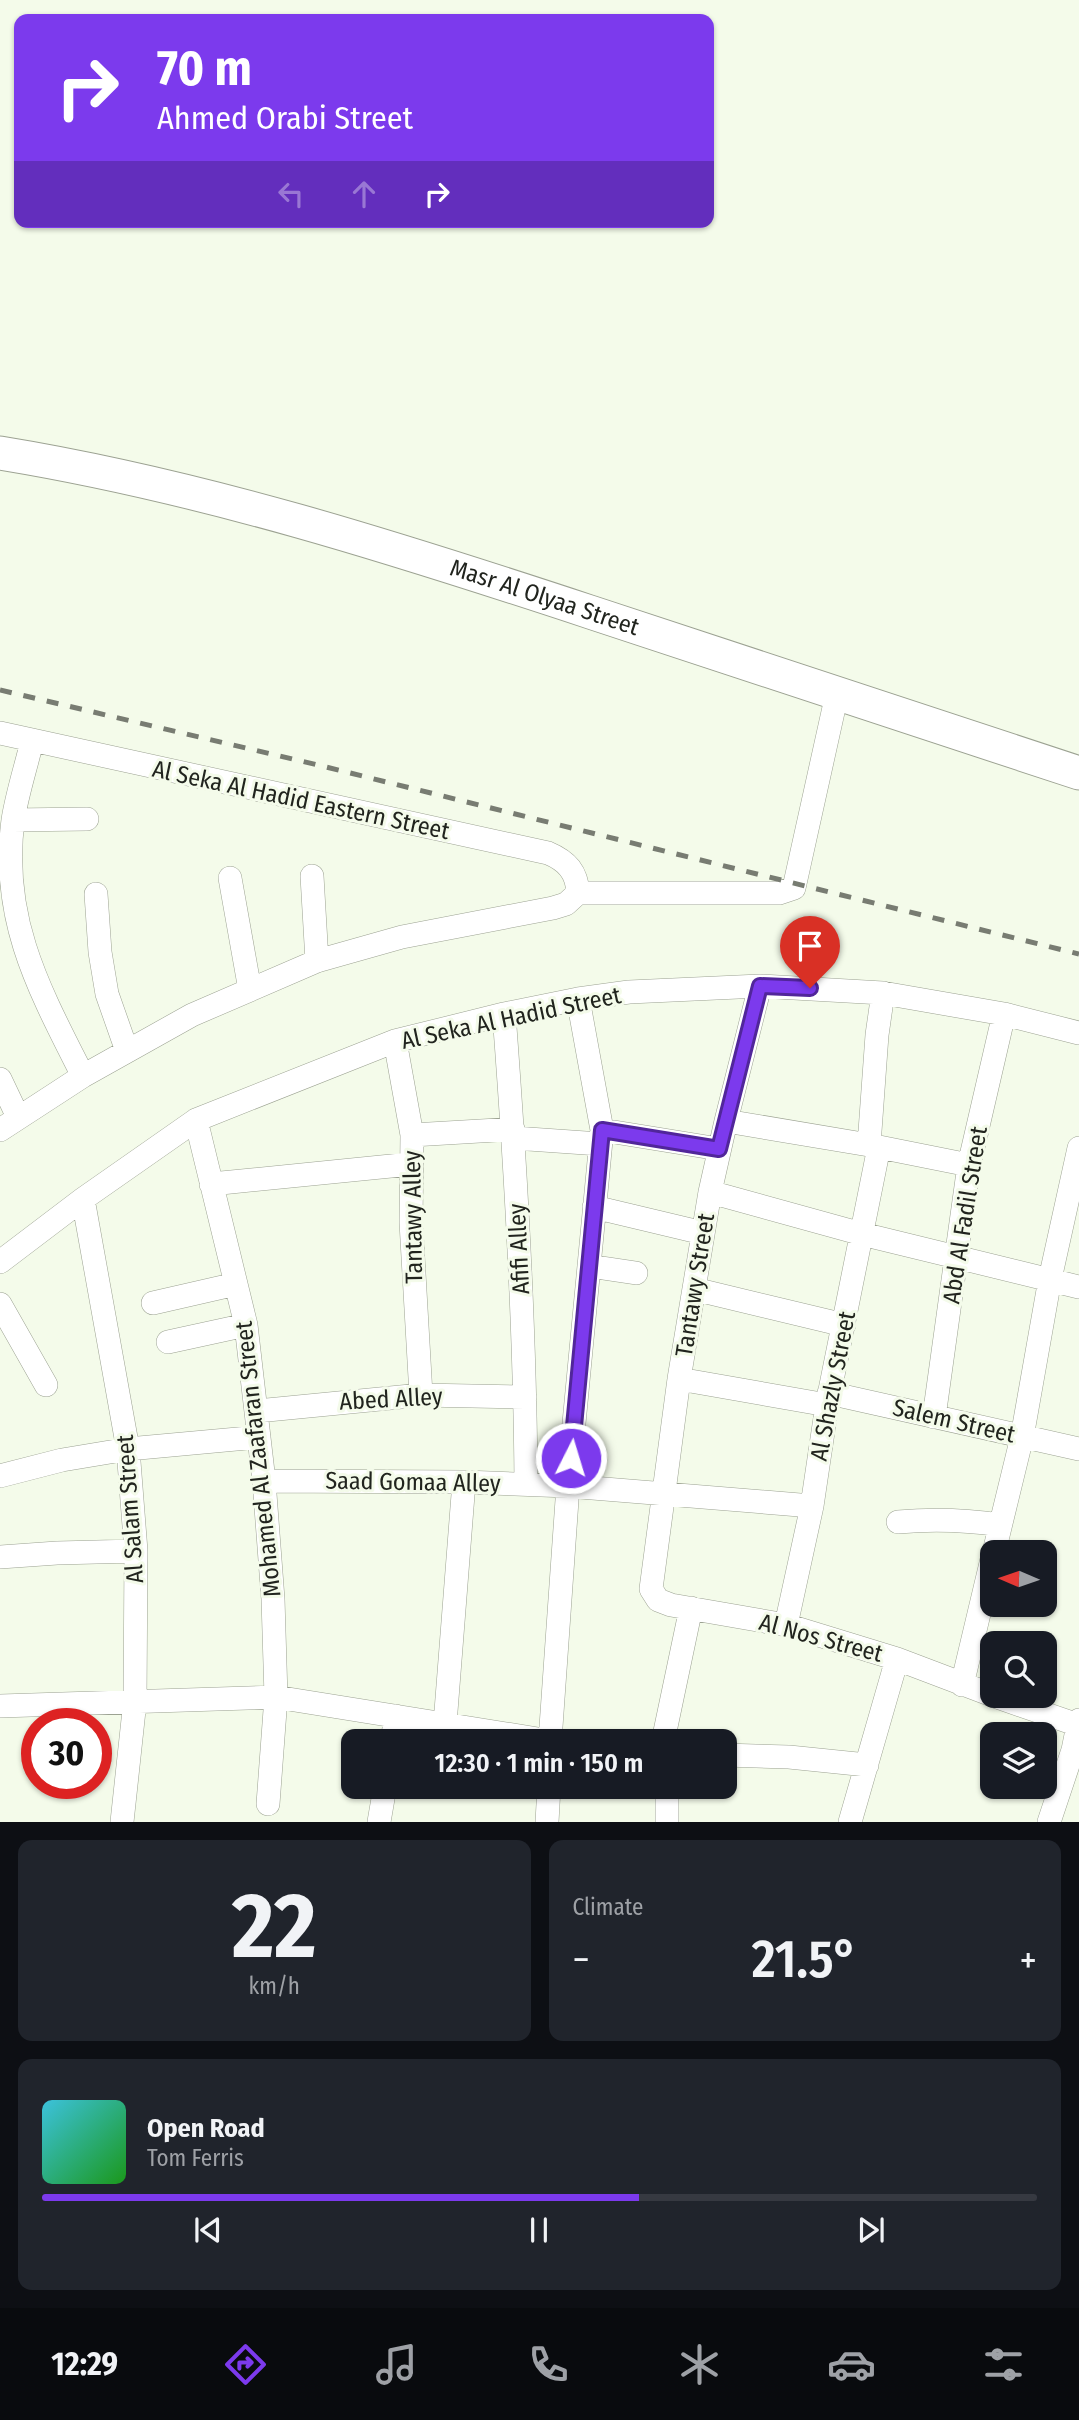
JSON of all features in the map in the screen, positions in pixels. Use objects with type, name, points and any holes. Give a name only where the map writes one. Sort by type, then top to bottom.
[{"type":"street","name":"Masr Al Olyaa Street","points":[[0,453],[146,482],[302,521],[398,549],[1079,773]]},
{"type":"street","points":[[0,1079],[9,1124],[83,1076],[191,1015],[317,961],[402,937],[553,908],[566,904],[578,893],[779,893],[794,888],[837,694]]},
{"type":"street","name":"Al Seka Al Hadid Eastern Street","points":[[0,733],[548,853],[563,859],[569,866],[575,875],[578,893]]},
{"type":"street","points":[[32,741],[13,820],[8,926],[83,1076]]},
{"type":"street","points":[[13,820],[87,819]]},
{"type":"street","points":[[312,876],[317,961]]},
{"type":"street","points":[[230,878],[250,990]]},
{"type":"street","points":[[96,894],[100,952],[107,994],[127,1051]]},
{"type":"street","name":"Al Seka Al Hadid Street","points":[[0,1262],[83,1199],[196,1120],[395,1041],[504,1014],[629,992],[760,986],[883,993],[1004,1014],[1079,1033]]},
{"type":"street","name":"Tantawy Street","points":[[651,1589],[679,1379],[710,1192],[760,986]]},
{"type":"street","name":"Al Shazly Street","points":[[786,1625],[812,1506],[828,1399],[863,1234],[874,1146],[877,1035],[883,993]]},
{"type":"street","points":[[551,1729],[568,1486],[601,1137],[578,999]]},
{"type":"street","name":"Afifi Alley","points":[[504,1014],[513,1134],[525,1397],[526,1484]]},
{"type":"street","name":"Abd Al Fadil Street","points":[[934,1417],[969,1165],[1004,1014]]},
{"type":"street","name":"Tantawy Alley","points":[[395,1041],[412,1135],[415,1308],[421,1395]]},
{"type":"street","name":"Mohamed Al Zaafaran Street","points":[[196,1120],[246,1325],[257,1411],[273,1598],[276,1697],[268,1804]]},
{"type":"street","points":[[726,1121],[969,1165]]},
{"type":"street","points":[[412,1135],[601,1137],[719,1149]]},
{"type":"street","points":[[997,1540],[1022,1437],[1050,1279],[1079,1148]]},
{"type":"street","points":[[211,1184],[411,1164]]},
{"type":"street","points":[[710,1192],[863,1234],[1079,1287]]},
{"type":"street","name":"Al Salam Street","points":[[83,1199],[128,1449],[136,1551],[135,1701],[122,1822]]},
{"type":"street","points":[[594,1207],[703,1233]]},
{"type":"street","points":[[589,1265],[636,1273]]},
{"type":"street","points":[[153,1303],[236,1284]]},
{"type":"street","points":[[694,1289],[844,1325]]},
{"type":"street","points":[[0,1304],[46,1385]]},
{"type":"street","points":[[168,1342],[246,1325]]},
{"type":"street","name":"Salem Street","points":[[679,1379],[828,1399],[934,1417],[1079,1450]]},
{"type":"street","name":"Abed Alley","points":[[257,1411],[421,1395],[525,1397]]},
{"type":"street","points":[[0,1476],[62,1460],[128,1449],[259,1437]]},
{"type":"street","name":"Saad Gomaa Alley","points":[[264,1481],[526,1484],[812,1506]]},
{"type":"street","points":[[445,1724],[464,1482]]},
{"type":"street","points":[[898,1522],[944,1519],[1000,1525]]},
{"type":"street","points":[[0,1557],[136,1551]]},
{"type":"street","name":"Al Nos Street","points":[[651,1589],[658,1600],[671,1605],[786,1625],[897,1659],[980,1691]]},
{"type":"street","points":[[666,1729],[691,1608]]},
{"type":"street","points":[[962,1685],[980,1609]]},
{"type":"street","points":[[850,1822],[897,1659]]},
{"type":"street","points":[[0,1706],[276,1697],[476,1729]]},
{"type":"street","name":"Al Nos Street","points":[[1034,1708],[1079,1722]]},
{"type":"street","points":[[394,1729],[396,1716]]},
{"type":"street","points":[[1049,1822],[1076,1751],[1079,1722]]},
{"type":"street","points":[[737,1755],[789,1757],[867,1765]]},
{"type":"street","points":[[379,1822],[383,1799]]},
{"type":"street","points":[[548,1822],[549,1799]]},
{"type":"street","points":[[667,1799],[667,1822]]},
{"type":"railway","points":[[0,690],[322,766],[1079,954]]},
{"type":"route","points":[[571,1458],[602,1130],[719,1149],[760,986],[810,988]]}]
